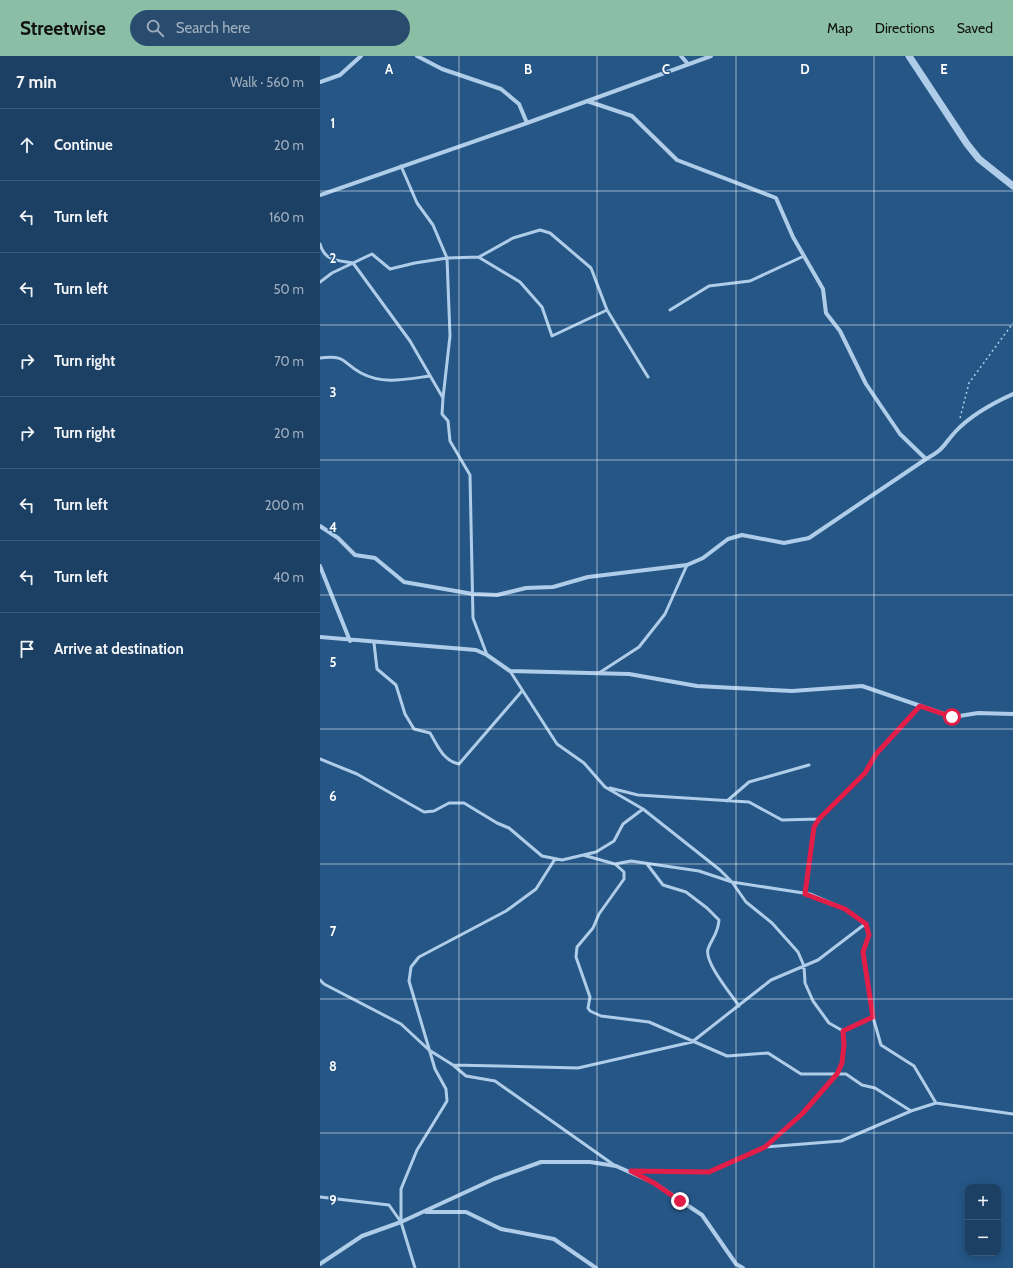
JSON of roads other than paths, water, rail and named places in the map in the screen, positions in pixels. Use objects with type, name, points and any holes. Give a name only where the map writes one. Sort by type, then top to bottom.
[{"type":"street","points":[[320,82],[340,75],[361,56]]},
{"type":"street","points":[[417,56],[442,69],[501,89],[520,104],[527,124]]},
{"type":"street","points":[[681,56],[688,64]]},
{"type":"street","points":[[320,195],[527,124],[711,56]]},
{"type":"street","points":[[909,56],[967,144],[979,159],[1013,186]]},
{"type":"street","points":[[587,101],[632,116],[677,160],[776,198],[793,237],[823,289],[826,313],[840,331],[866,384],[900,434],[926,459]]},
{"type":"street","points":[[320,526],[338,538],[355,555],[375,558],[404,582],[473,594],[497,595],[526,588],[553,587],[588,577],[687,565],[703,558],[728,539],[742,535],[784,543],[809,538],[926,459],[941,451],[956,431],[991,405],[1013,394]]},
{"type":"street","points":[[320,566],[350,641]]},
{"type":"street","points":[[320,637],[350,641],[476,650],[487,655],[510,671],[629,674],[697,686],[792,691],[862,686],[952,717],[978,714],[1013,714]]},
{"type":"street","points":[[320,1264],[362,1236],[401,1222],[494,1179],[541,1162],[590,1162],[616,1166],[631,1171],[654,1183],[702,1215],[736,1264],[743,1268]]},
{"type":"street","points":[[424,1212],[466,1212],[501,1228],[554,1239],[596,1268]]},
{"type":"lane","points":[[401,166],[417,203],[433,225],[447,258],[450,336],[442,414],[448,421],[450,441],[470,475],[473,618],[487,655]]},
{"type":"lane","points":[[480,258],[513,238],[540,230],[550,233],[591,268],[607,310],[648,377]]},
{"type":"lane","points":[[320,244],[322,250],[329,258],[353,263],[410,341],[443,398]]},
{"type":"lane","points":[[320,282],[332,272],[372,254],[390,269],[447,258],[480,258],[520,282],[542,307],[552,336],[607,310]]},
{"type":"lane","points":[[670,310],[709,286],[750,281],[804,256]]},
{"type":"lane","points":[[320,358],[333,356],[343,358],[361,373],[390,381],[430,376]]},
{"type":"lane","points":[[599,673],[639,647],[665,614],[687,565]]},
{"type":"lane","points":[[374,643],[377,669],[396,685],[405,714],[414,729],[430,734],[443,756],[453,763],[459,764],[522,691]]},
{"type":"lane","points":[[510,671],[557,744],[584,763],[605,787],[643,809],[720,870],[732,882],[746,902],[772,923],[798,952],[804,966],[805,983],[813,1002],[829,1022],[843,1031]]},
{"type":"lane","points":[[805,894],[814,827],[819,819],[865,773],[876,754],[920,706]]},
{"type":"lane","points":[[320,759],[357,774],[424,812],[434,811],[449,803],[464,803],[496,823],[509,828],[542,856],[555,859],[562,860],[596,852],[614,841],[623,824],[643,809]]},
{"type":"lane","points":[[727,801],[749,782],[809,765]]},
{"type":"lane","points":[[605,787],[638,795],[749,802],[782,820],[819,819]]},
{"type":"lane","points":[[583,855],[615,864],[624,872],[624,879],[598,914],[593,928],[577,947],[576,957],[590,997],[588,1008],[590,1011],[601,1016],[650,1022],[692,1042],[727,1056],[768,1053],[801,1074],[846,1074],[862,1085],[875,1088],[911,1111]]},
{"type":"lane","points":[[401,1222],[402,1189],[417,1150],[447,1101],[446,1089],[435,1069],[409,981],[411,968],[419,958],[506,911],[536,889],[555,859]]},
{"type":"lane","points":[[615,864],[631,861],[699,872],[732,882],[805,894],[845,909],[866,924],[869,935],[863,952],[873,1017],[881,1045],[914,1066],[936,1103]]},
{"type":"lane","points":[[647,864],[663,885],[686,892],[707,908],[719,920],[718,930],[708,950],[709,961],[739,1006]]},
{"type":"lane","points":[[454,1065],[578,1068],[692,1042],[771,980],[818,960],[866,924]]},
{"type":"lane","points":[[320,980],[324,984],[401,1024],[429,1050],[454,1065],[466,1076],[495,1081],[616,1166]]},
{"type":"lane","points":[[843,1031],[873,1017]]},
{"type":"lane","points":[[631,1171],[709,1172],[765,1147],[802,1114],[837,1074],[842,1063],[844,1045],[843,1031]]},
{"type":"lane","points":[[765,1147],[841,1141],[911,1111],[936,1103],[1013,1114]]},
{"type":"lane","points":[[320,1197],[389,1205],[401,1222],[415,1268]]}]
